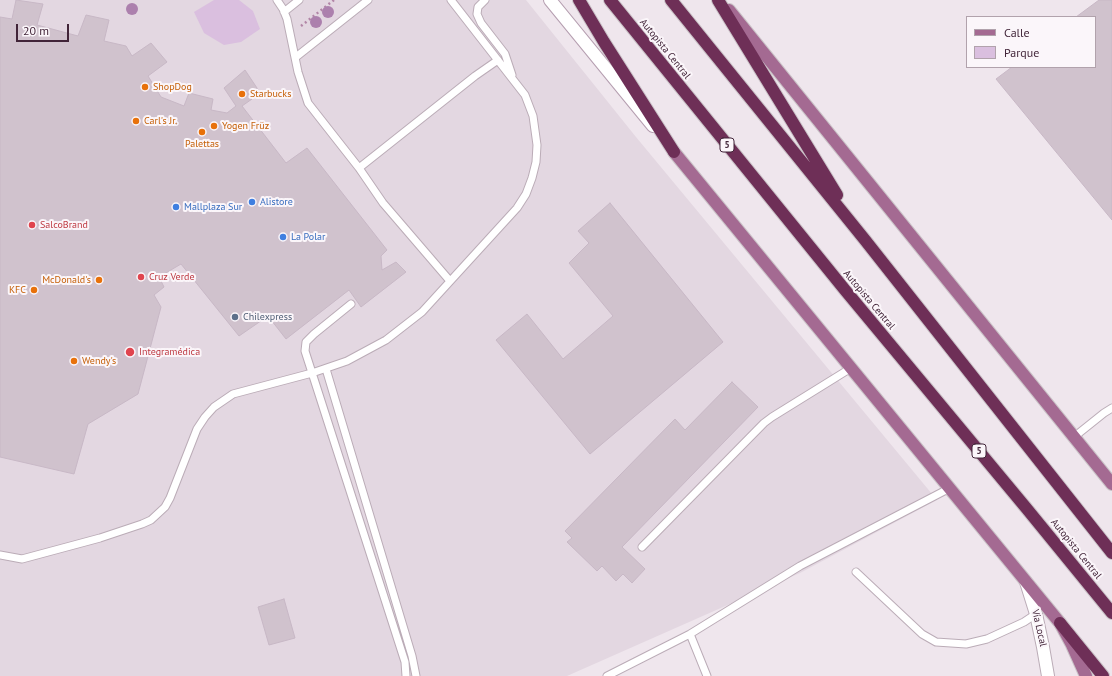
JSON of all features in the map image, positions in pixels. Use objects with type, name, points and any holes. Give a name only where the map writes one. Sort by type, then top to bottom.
[{"type":"highway","points":[[579,0],[674,152]]},
{"type":"highway","name":"Autopista Central","points":[[610,0],[840,284],[1112,613]]},
{"type":"highway","points":[[671,0],[865,240],[1112,553]]},
{"type":"highway","points":[[719,0],[865,240]]},
{"type":"highway","points":[[1060,623],[1103,676]]},
{"type":"main road","points":[[550,0],[1060,623],[1086,676]]},
{"type":"main road","points":[[719,0],[1112,484]]},
{"type":"main road","points":[[1090,457],[1112,473]]},
{"type":"main road","name":"Vía Local","points":[[1026,581],[1036,614],[1048,676]]},
{"type":"lane","points":[[277,0],[284,12],[296,57],[298,72],[308,103],[359,168],[383,203],[450,281]]},
{"type":"lane","points":[[284,12],[299,0]]},
{"type":"lane","points":[[296,57],[368,0]]},
{"type":"lane","points":[[0,555],[22,558],[100,538],[150,520],[165,507],[170,498],[197,429],[214,407],[233,394],[326,369],[354,358],[386,340],[422,312],[517,208],[526,194],[536,162],[537,145],[533,116],[525,94],[451,0]]},
{"type":"lane","points":[[485,0],[478,7],[477,14],[481,23],[505,54],[512,77]]},
{"type":"lane","points":[[359,168],[475,76],[498,60]]},
{"type":"lane","points":[[351,304],[306,342],[305,351],[405,662],[406,676]]},
{"type":"lane","points":[[642,547],[764,423],[851,368]]},
{"type":"lane","points":[[326,369],[412,656],[416,676]]},
{"type":"lane","points":[[1074,437],[1112,408]]},
{"type":"lane","points":[[607,676],[690,634],[800,566],[950,488]]},
{"type":"lane","points":[[856,572],[922,634],[936,642],[966,644],[987,639],[1024,622],[1036,614]]},
{"type":"lane","points":[[690,634],[707,676]]},
{"type":"path","points":[[301,26],[334,0]]},
{"type":"shaded area","points":[[0,0],[526,0],[636,137],[937,500],[800,573],[567,676],[0,676]]},
{"type":"green space","points":[[214,0],[239,0],[253,11],[260,29],[241,42],[224,45],[204,33],[194,12]]},
{"type":"building","name":"Mallplaza Sur","points":[[16,0],[43,4],[37,25],[78,36],[86,15],[109,20],[104,41],[126,46],[132,56],[151,43],[167,62],[148,76],[161,97],[184,106],[189,93],[213,99],[211,110],[227,113],[236,106],[224,88],[245,70],[259,91],[252,99],[242,106],[286,163],[307,148],[387,250],[381,256],[382,270],[396,262],[406,272],[361,307],[349,290],[286,339],[268,316],[239,336],[181,264],[159,277],[164,287],[154,295],[161,307],[138,394],[88,424],[74,474],[0,457],[0,17],[12,19]]},
{"type":"building","points":[[1099,0],[1112,0],[1112,220],[996,79],[1011,68],[1096,68],[1096,16],[1077,16]]},
{"type":"building","points":[[610,203],[723,342],[590,454],[496,340],[527,314],[563,359],[613,316],[569,263],[589,243],[578,231]]},
{"type":"building","points":[[732,382],[758,407],[622,547],[645,569],[632,583],[623,574],[616,581],[602,566],[597,571],[567,542],[572,538],[565,531],[675,419],[685,430]]},
{"type":"building","points":[[284,599],[295,638],[269,645],[258,607]]},
{"type":"place","name":"ShopDog","points":[[145,87]]},
{"type":"place","name":"Starbucks","points":[[242,94]]},
{"type":"place","name":"Carl's Jr.","points":[[136,121]]},
{"type":"place","name":"Yogen Früz","points":[[214,126]]},
{"type":"place","name":"Palettas","points":[[202,132]]},
{"type":"place","name":"Alistore","points":[[252,202]]},
{"type":"place","name":"Mallplaza Sur","points":[[176,207]]},
{"type":"place","name":"SalcoBrand","points":[[32,225]]},
{"type":"place","name":"La Polar","points":[[283,237]]},
{"type":"place","name":"Cruz Verde","points":[[141,277]]},
{"type":"place","name":"McDonald's","points":[[99,280]]},
{"type":"place","name":"KFC","points":[[34,290]]},
{"type":"place","name":"Chilexpress","points":[[235,317]]},
{"type":"place","name":"Integramédica","points":[[130,352]]},
{"type":"place","name":"Wendy's","points":[[74,361]]}]
